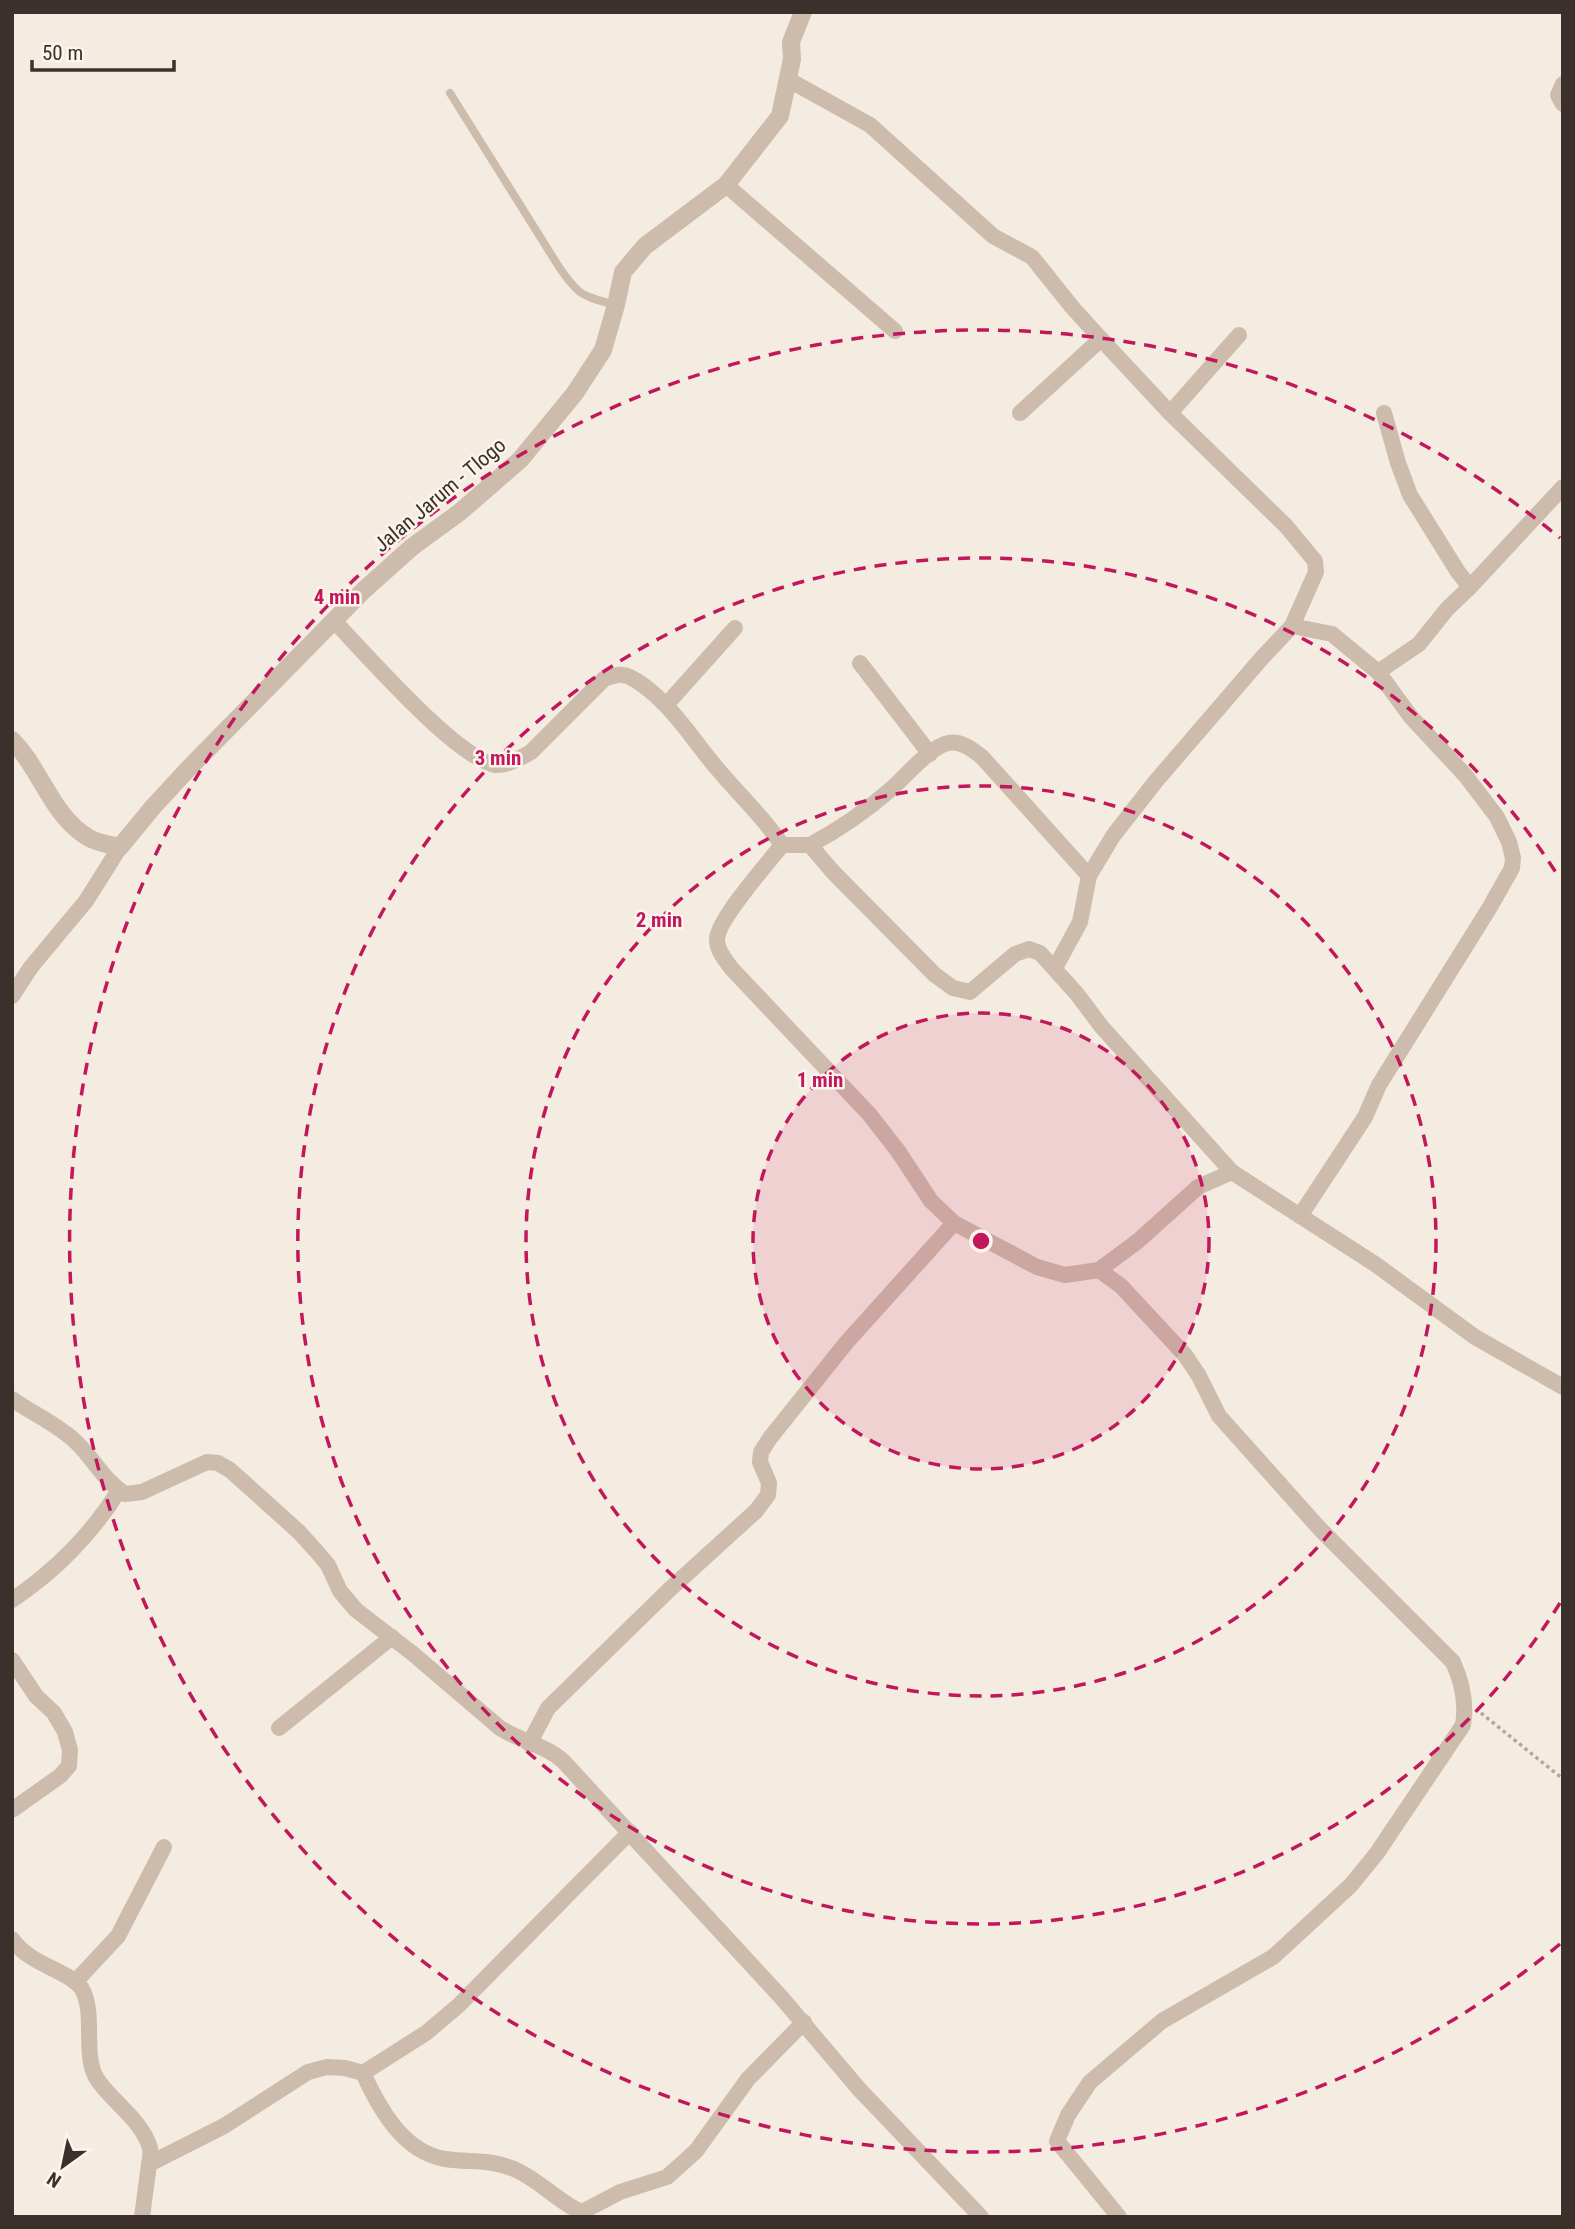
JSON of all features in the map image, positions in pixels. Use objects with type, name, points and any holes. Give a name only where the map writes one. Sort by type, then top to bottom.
[{"type":"street","name":"Jalan Jarum - Tlogo","points":[[120,847],[189,768],[364,590],[412,547],[460,512],[520,460],[586,379],[603,349],[623,272],[645,246],[726,185],[780,116],[789,80],[791,41],[803,12]]},
{"type":"street","points":[[789,80],[870,125],[993,236],[1032,257],[1101,340],[1170,413],[1286,526],[1315,561],[1316,572],[1292,626],[1156,781],[1113,836],[1089,876],[1080,922],[1055,968]]},
{"type":"street","points":[[1563,84],[1558,95],[1563,104]]},
{"type":"street","points":[[726,185],[895,331]]},
{"type":"street","points":[[1170,413],[1239,335]]},
{"type":"street","points":[[1020,413],[1101,340]]},
{"type":"street","points":[[1384,413],[1410,495],[1470,587]]},
{"type":"street","points":[[1378,672],[1419,644],[1447,609],[1563,487]]},
{"type":"street","points":[[335,622],[451,740],[477,757],[497,765],[516,760],[531,752],[604,679],[618,674],[628,676],[666,705],[782,845]]},
{"type":"street","points":[[1292,626],[1332,634],[1378,672],[1410,717],[1465,775],[1496,817],[1509,842],[1513,858],[1511,868],[1474,933],[1379,1086],[1365,1117],[1300,1216]]},
{"type":"street","points":[[666,705],[735,628]]},
{"type":"street","points":[[860,663],[930,754]]},
{"type":"street","points":[[12,740],[26,754],[57,807],[74,827],[96,841],[120,847],[86,901],[12,996]]},
{"type":"street","points":[[782,845],[810,845],[866,808],[945,743],[955,742],[973,750],[1089,876]]},
{"type":"street","points":[[782,845],[725,917],[716,939],[721,954],[732,969],[870,1115],[931,1201],[954,1223],[1037,1267],[1065,1275],[1099,1270],[1138,1241],[1198,1187],[1232,1172]]},
{"type":"street","points":[[810,845],[833,872],[935,975],[953,988],[970,992],[1015,954],[1029,949],[1040,953],[1101,1026],[1232,1172],[1375,1264],[1475,1337],[1563,1387]]},
{"type":"street","points":[[529,1744],[548,1708],[670,1589],[756,1511],[768,1495],[769,1483],[760,1462],[761,1452],[770,1437],[846,1343],[954,1223]]},
{"type":"street","points":[[1099,1270],[1121,1286],[1185,1355],[1219,1416],[1293,1498],[1453,1662],[1464,1685],[1466,1712],[1463,1725],[1377,1853],[1350,1885],[1273,1957],[1162,2021],[1090,2082],[1068,2115],[1057,2141],[1119,2217]]},
{"type":"street","points":[[12,1399],[58,1426],[78,1443],[118,1490],[125,1493],[142,1492],[207,1462],[218,1463],[230,1470],[299,1532],[328,1565],[340,1591],[356,1610],[500,1728],[529,1744],[554,1753],[804,2022],[859,2089],[981,2217]]},
{"type":"street","points":[[12,1600],[68,1553],[96,1523],[118,1490]]},
{"type":"street","points":[[279,1728],[392,1637]]},
{"type":"street","points":[[12,1660],[36,1696],[54,1713],[65,1732],[70,1749],[69,1766],[60,1776],[12,1810]]},
{"type":"street","points":[[363,2073],[426,2033],[459,2005],[630,1832]]},
{"type":"street","points":[[75,1982],[118,1936],[164,1847]]},
{"type":"street","points":[[12,1939],[20,1950],[81,1988],[97,2079],[140,2131],[150,2149],[142,2217]]},
{"type":"street","points":[[149,2164],[224,2126],[308,2072],[327,2067],[345,2067],[363,2073],[382,2109],[404,2138],[419,2150],[445,2159],[489,2161],[510,2168],[540,2183],[583,2215],[620,2192],[667,2177],[696,2151],[748,2079],[804,2022]]},
{"type":"lane","points":[[450,93],[575,290],[585,297],[616,305]]},
{"type":"path","points":[[1463,1699],[1563,1779]]}]
